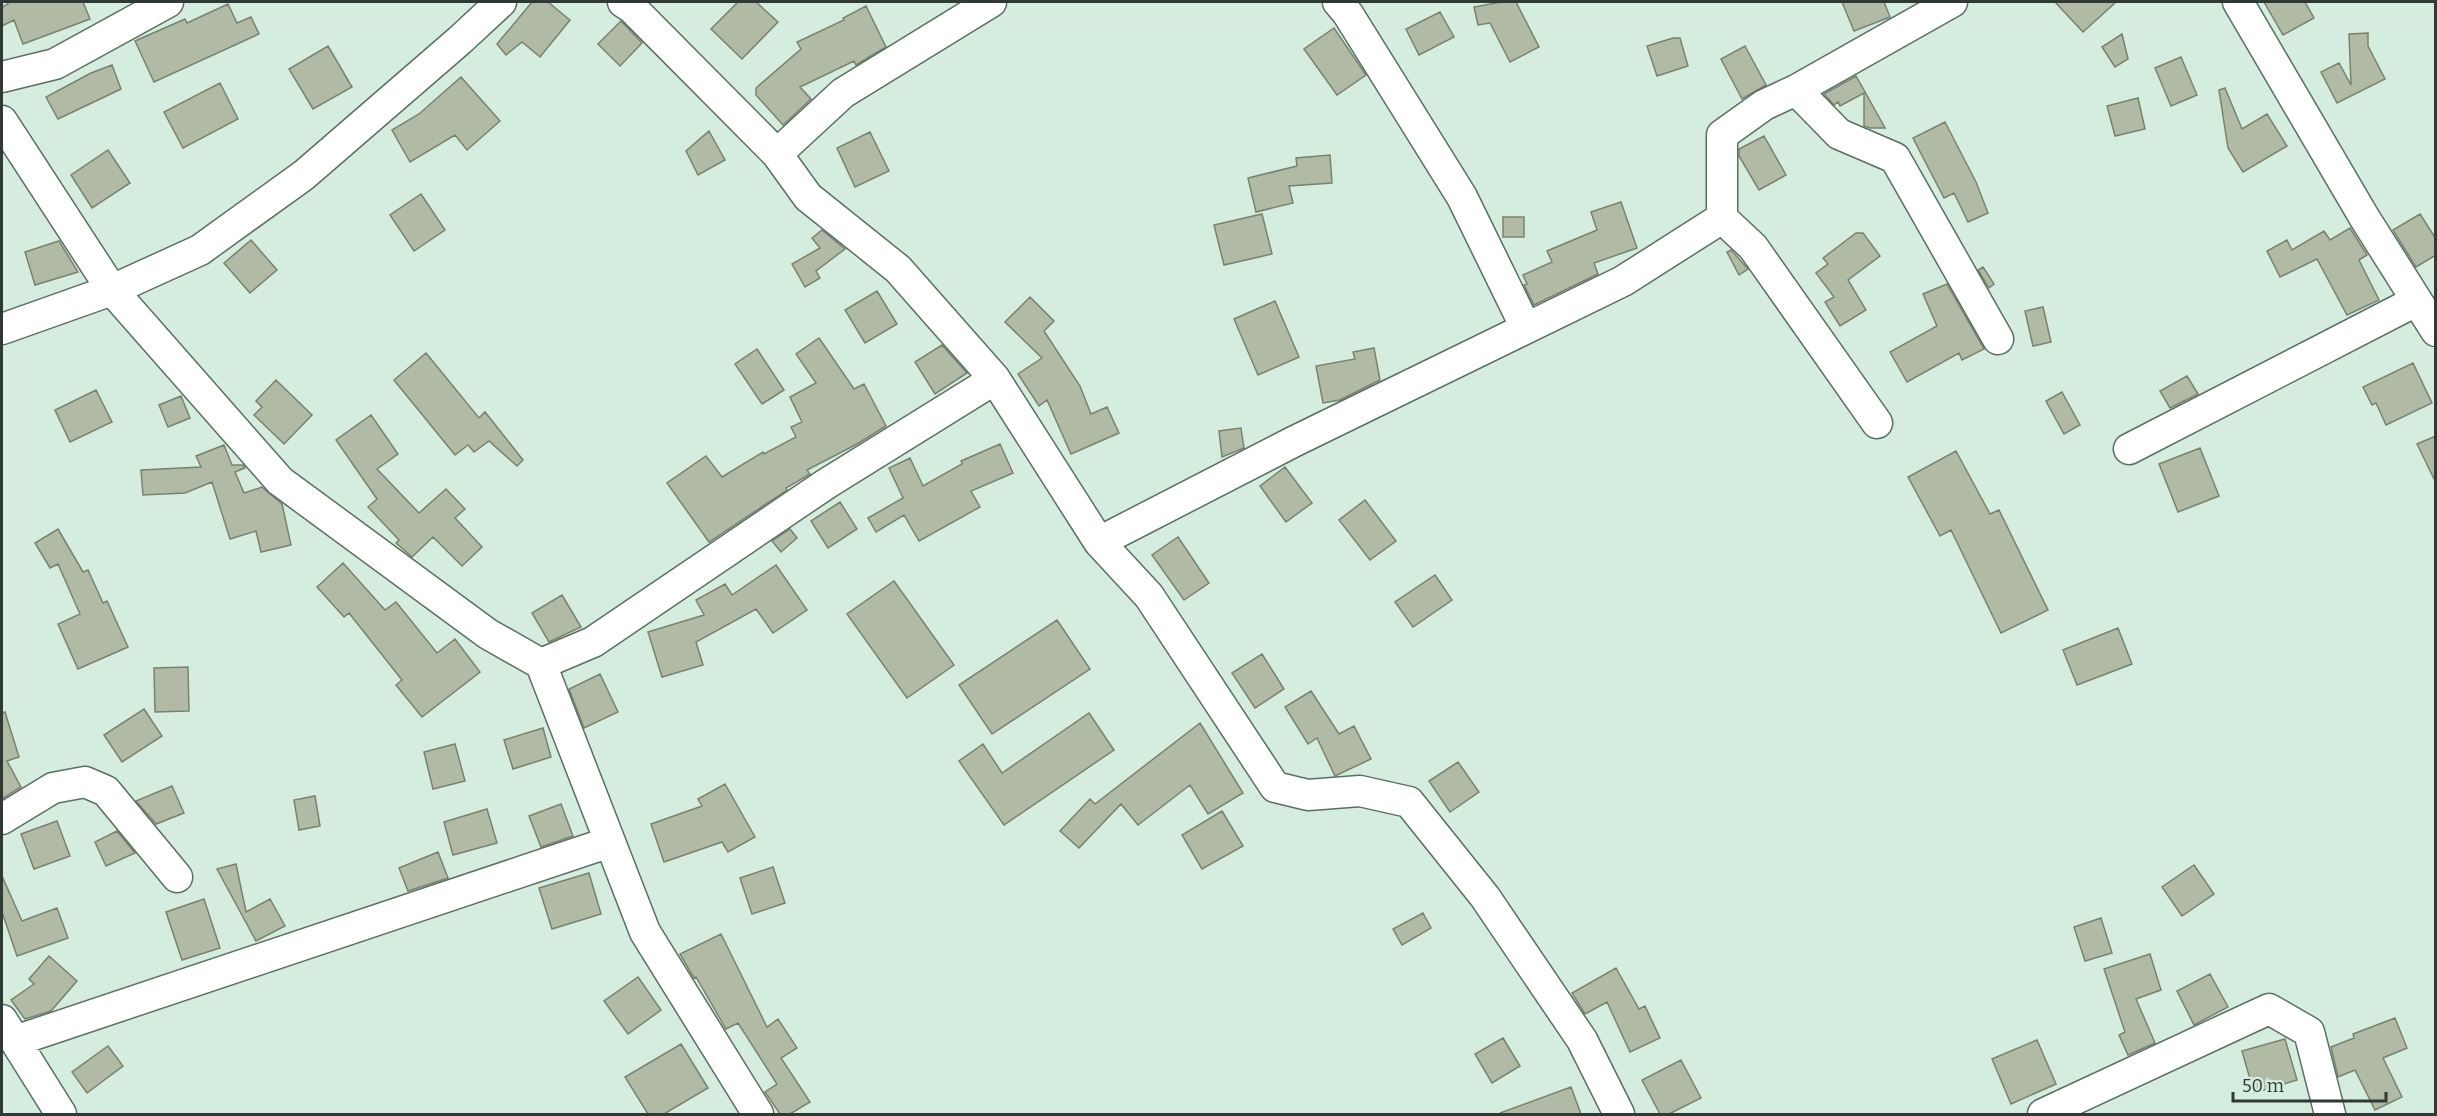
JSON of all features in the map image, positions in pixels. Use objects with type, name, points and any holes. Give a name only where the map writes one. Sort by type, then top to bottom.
[{"type":"street","points":[[2,76],[55,64],[168,2]]},
{"type":"street","points":[[2,329],[112,290],[200,249],[304,175],[501,2]]},
{"type":"street","points":[[623,2],[632,8],[777,154],[808,196],[898,269],[995,379],[1100,542],[1149,596],[1275,787],[1308,795],[1360,790],[1409,802],[1485,897],[1575,1031],[1619,1114]]},
{"type":"street","points":[[777,154],[843,93],[991,2]]},
{"type":"street","points":[[1877,423],[1753,247],[1722,218],[1722,135],[1764,105],[1796,90],[1953,2]]},
{"type":"street","points":[[2238,2],[2436,332]]},
{"type":"street","points":[[1351,6],[1462,197],[1526,328]]},
{"type":"street","points":[[1796,90],[1839,134],[1895,158],[1998,339]]},
{"type":"street","points":[[2,121],[112,290],[280,481],[488,634],[541,664],[645,932],[758,1114]]},
{"type":"street","points":[[1100,542],[1293,442],[1623,280],[1722,218]]},
{"type":"street","points":[[2129,449],[2416,301]]},
{"type":"street","points":[[541,664],[593,642],[826,484],[995,379]]},
{"type":"street","points":[[2,819],[53,788],[85,782],[106,791],[177,877]]},
{"type":"street","points":[[61,1114],[8,1030],[610,842]]},
{"type":"street","points":[[2043,1114],[2269,1009],[2309,1032],[2330,1114]]},
{"type":"building","points":[[7,2],[83,2],[90,19],[23,44],[14,20],[2,26],[2,7],[8,4]]},
{"type":"building","points":[[532,2],[548,2],[570,20],[540,57],[522,42],[506,55],[497,44]]},
{"type":"building","points":[[738,2],[756,2],[778,22],[742,59],[711,29]]},
{"type":"building","points":[[1516,2],[1539,47],[1510,62],[1490,23],[1478,25],[1474,7]]},
{"type":"building","points":[[1842,2],[1884,2],[1890,17],[1854,31]]},
{"type":"building","points":[[2055,2],[2116,2],[2083,32]]},
{"type":"building","points":[[2264,2],[2305,2],[2314,18],[2283,35]]},
{"type":"building","points":[[228,4],[237,23],[251,17],[259,34],[154,82],[135,41],[185,19],[187,23]]},
{"type":"building","points":[[866,6],[886,47],[856,65],[854,61],[800,87],[811,99],[783,125],[756,95],[756,88],[801,49],[797,42],[844,20],[843,18]]},
{"type":"building","points":[[1440,12],[1454,37],[1419,55],[1406,29]]},
{"type":"building","points":[[621,21],[642,43],[620,66],[598,44]]},
{"type":"building","points":[[1334,28],[1366,75],[1337,95],[1304,49]]},
{"type":"building","points":[[2368,33],[2368,46],[2385,79],[2337,103],[2321,72],[2339,63],[2351,85],[2349,34]]},
{"type":"building","points":[[2122,34],[2128,59],[2115,67],[2102,47]]},
{"type":"building","points":[[1680,38],[1688,66],[1657,76],[1647,46]]},
{"type":"building","points":[[328,46],[352,87],[313,109],[289,69]]},
{"type":"building","points":[[1745,46],[1766,85],[1742,99],[1721,59]]},
{"type":"building","points":[[2181,57],[2197,95],[2171,106],[2155,68]]},
{"type":"building","points":[[112,65],[121,89],[58,119],[46,97],[91,73]]},
{"type":"building","points":[[1856,76],[1885,128],[1864,126],[1864,93],[1840,106],[1838,102],[1834,105],[1824,94]]},
{"type":"building","points":[[461,77],[500,121],[467,150],[455,135],[410,162],[392,130],[419,114]]},
{"type":"building","points":[[220,83],[238,119],[183,148],[164,112]]},
{"type":"building","points":[[2225,88],[2242,129],[2267,114],[2287,146],[2243,172],[2228,148],[2219,90]]},
{"type":"building","points":[[2138,98],[2145,129],[2115,136],[2107,106]]},
{"type":"building","points":[[1945,122],[1976,182],[1988,213],[1968,222],[1954,193],[1944,198],[1913,138]]},
{"type":"building","points":[[709,131],[725,160],[698,175],[686,151]]},
{"type":"building","points":[[870,132],[889,171],[855,187],[837,148]]},
{"type":"building","points":[[1764,136],[1786,175],[1759,190],[1739,156],[1739,149]]},
{"type":"building","points":[[108,150],[130,183],[92,208],[71,175]]},
{"type":"building","points":[[1330,155],[1332,183],[1289,186],[1293,203],[1256,212],[1248,178],[1297,166],[1296,158]]},
{"type":"building","points":[[421,194],[445,230],[414,251],[390,215]]},
{"type":"building","points":[[1621,202],[1637,248],[1594,263],[1598,274],[1534,305],[1524,285],[1527,284],[1523,275],[1552,262],[1547,251],[1597,230],[1591,212]]},
{"type":"building","points":[[1262,214],[1272,254],[1224,265],[1214,225]]},
{"type":"building","points":[[2420,214],[2436,239],[2436,255],[2416,267],[2393,230]]},
{"type":"building","points":[[1503,217],[1524,217],[1524,237],[1503,237]]},
{"type":"building","points":[[2350,228],[2367,255],[2359,260],[2379,300],[2347,315],[2317,259],[2280,277],[2267,251],[2287,240],[2292,250],[2324,231],[2330,240]]},
{"type":"building","points":[[822,230],[845,249],[816,271],[820,278],[805,287],[792,264],[820,248],[812,238]]},
{"type":"building","points":[[1856,233],[1863,233],[1880,256],[1848,280],[1866,310],[1840,326],[1825,302],[1834,297],[1816,273],[1828,264],[1823,258]]},
{"type":"building","points":[[251,240],[277,270],[250,293],[224,263]]},
{"type":"building","points":[[59,241],[78,272],[35,285],[25,252]]},
{"type":"building","points":[[1731,250],[1748,269],[1739,275],[1727,252]]},
{"type":"building","points":[[1983,267],[1994,284],[1989,288],[1978,270]]},
{"type":"building","points":[[1947,284],[1984,349],[1962,360],[1959,353],[1907,382],[1890,352],[1937,326],[1923,294]]},
{"type":"building","points":[[877,291],[897,324],[865,343],[845,310]]},
{"type":"building","points":[[1030,297],[1054,321],[1044,331],[1080,386],[1091,414],[1107,407],[1119,433],[1071,454],[1047,400],[1039,406],[1018,374],[1042,358],[1005,322]]},
{"type":"building","points":[[1275,301],[1299,357],[1258,375],[1234,319]]},
{"type":"building","points":[[2043,307],[2051,342],[2033,346],[2025,311]]},
{"type":"building","points":[[819,338],[854,389],[864,384],[886,426],[807,470],[810,474],[709,542],[667,483],[706,456],[722,477],[763,452],[764,454],[796,437],[791,427],[802,422],[790,397],[816,383],[796,354]]},
{"type":"building","points":[[942,345],[967,373],[935,394],[915,362]]},
{"type":"building","points":[[1374,348],[1380,380],[1340,400],[1323,403],[1316,366],[1355,359],[1353,352]]},
{"type":"building","points":[[757,349],[784,390],[762,404],[735,364]]},
{"type":"building","points":[[426,353],[479,418],[485,412],[523,460],[517,466],[489,441],[474,452],[468,445],[455,455],[394,380]]},
{"type":"building","points":[[2413,363],[2432,403],[2386,425],[2376,403],[2372,405],[2363,387]]},
{"type":"building","points":[[2187,376],[2198,394],[2170,408],[2160,391]]},
{"type":"building","points":[[276,380],[312,415],[284,444],[254,415],[262,407],[256,401]]},
{"type":"building","points":[[96,390],[112,422],[70,442],[55,410]]},
{"type":"building","points":[[2062,392],[2080,425],[2064,434],[2046,401]]},
{"type":"building","points":[[181,396],[190,418],[168,427],[159,405]]},
{"type":"building","points":[[371,415],[398,454],[377,469],[419,513],[446,489],[465,509],[455,518],[482,547],[462,566],[433,537],[412,557],[396,543],[399,540],[368,507],[377,499],[336,440]]},
{"type":"building","points":[[1241,428],[1244,448],[1222,457],[1219,431]]},
{"type":"building","points":[[2436,436],[2436,483],[2417,444]]},
{"type":"building","points":[[1000,444],[1013,473],[971,491],[980,507],[919,541],[904,515],[876,532],[868,518],[903,498],[889,468],[910,458],[923,486],[962,464],[961,461]]},
{"type":"building","points":[[224,445],[232,465],[243,465],[245,468],[235,472],[244,493],[262,487],[282,504],[291,545],[261,552],[256,531],[230,539],[212,482],[185,493],[143,495],[141,470],[201,467],[196,456]]},
{"type":"building","points":[[2200,448],[2219,496],[2178,512],[2159,464]]},
{"type":"building","points":[[1956,451],[1990,514],[1999,510],[2048,610],[2001,633],[1951,530],[1940,536],[1908,477]]},
{"type":"building","points":[[1285,467],[1312,503],[1286,522],[1260,486]]},
{"type":"building","points":[[1365,500],[1396,541],[1370,560],[1339,520]]},
{"type":"building","points":[[840,502],[857,529],[828,548],[811,521]]},
{"type":"building","points":[[58,529],[83,572],[88,570],[103,603],[107,601],[128,647],[78,669],[58,624],[80,614],[58,564],[50,568],[35,543]]},
{"type":"building","points":[[790,529],[797,538],[781,552],[772,541]]},
{"type":"building","points":[[1178,537],[1209,583],[1184,600],[1152,555]]},
{"type":"building","points":[[343,563],[385,610],[396,602],[437,653],[455,639],[480,672],[422,717],[396,685],[402,680],[349,613],[344,617],[317,587]]},
{"type":"building","points":[[776,565],[807,610],[773,633],[756,609],[696,642],[703,665],[662,677],[648,632],[704,615],[696,600],[725,584],[732,595]]},
{"type":"building","points":[[1435,575],[1452,600],[1413,627],[1395,602]]},
{"type":"building","points":[[894,581],[954,665],[907,698],[847,614]]},
{"type":"building","points":[[562,595],[581,627],[549,642],[532,613]]},
{"type":"building","points":[[1057,620],[1090,669],[992,734],[959,685]]},
{"type":"building","points":[[2118,628],[2132,664],[2077,685],[2063,650]]},
{"type":"building","points":[[1262,654],[1284,689],[1255,708],[1232,673]]},
{"type":"building","points":[[188,667],[189,711],[155,712],[154,668]]},
{"type":"building","points":[[600,674],[618,712],[584,728],[569,689]]},
{"type":"building","points":[[1311,691],[1339,734],[1354,726],[1371,759],[1335,776],[1317,738],[1308,744],[1285,707]]},
{"type":"building","points":[[144,709],[162,736],[122,762],[104,735]]},
{"type":"building","points":[[5,712],[19,757],[7,761],[21,787],[2,799],[2,713]]},
{"type":"building","points":[[1089,713],[1114,750],[1004,825],[959,761],[983,744],[1002,773]]},
{"type":"building","points":[[1200,723],[1243,793],[1208,814],[1190,785],[1138,825],[1121,804],[1079,848],[1060,831],[1090,799],[1095,804]]},
{"type":"building","points":[[543,728],[551,757],[513,769],[504,740]]},
{"type":"building","points":[[455,744],[465,781],[433,789],[424,752]]},
{"type":"building","points":[[1458,762],[1479,792],[1450,812],[1429,781]]},
{"type":"building","points":[[725,784],[755,837],[728,852],[722,842],[664,862],[651,824],[702,806],[698,799]]},
{"type":"building","points":[[172,786],[184,813],[156,824],[136,801]]},
{"type":"building","points":[[315,796],[320,826],[299,830],[294,800]]},
{"type":"building","points":[[561,804],[573,836],[541,847],[529,816]]},
{"type":"building","points":[[487,809],[497,843],[453,855],[444,822]]},
{"type":"building","points":[[1222,811],[1243,846],[1202,869],[1182,835]]},
{"type":"building","points":[[57,821],[70,856],[34,869],[21,834]]},
{"type":"building","points":[[117,831],[135,853],[106,866],[95,842]]},
{"type":"building","points":[[438,852],[448,878],[408,891],[399,868]]},
{"type":"building","points":[[236,864],[246,912],[270,899],[285,926],[256,941],[217,869]]},
{"type":"building","points":[[2194,865],[2214,894],[2182,916],[2162,887]]},
{"type":"building","points":[[773,867],[785,903],[752,914],[740,878]]},
{"type":"building","points":[[589,873],[601,914],[552,929],[539,888]]},
{"type":"building","points":[[2,876],[22,921],[57,908],[68,938],[17,956],[2,912]]},
{"type":"building","points":[[204,899],[220,948],[182,960],[166,912]]},
{"type":"building","points":[[1423,913],[1431,928],[1402,945],[1393,929]]},
{"type":"building","points":[[2101,918],[2112,953],[2085,961],[2074,927]]},
{"type":"building","points":[[721,934],[767,1027],[778,1019],[797,1048],[781,1058],[810,1102],[790,1114],[780,1114],[765,1092],[777,1084],[738,1023],[726,1029],[680,954]]},
{"type":"building","points":[[2150,954],[2161,990],[2136,999],[2155,1043],[2128,1055],[2119,1035],[2125,1032],[2104,969]]},
{"type":"building","points":[[49,956],[77,981],[51,1011],[25,1019],[11,1000],[34,984],[29,979]]},
{"type":"building","points":[[1616,968],[1639,1009],[1645,1006],[1660,1038],[1630,1052],[1607,1002],[1585,1014],[1572,993]]},
{"type":"building","points":[[2210,974],[2228,1007],[2194,1025],[2177,991]]},
{"type":"building","points":[[638,977],[661,1010],[628,1034],[604,1001]]},
{"type":"building","points":[[2395,1018],[2407,1048],[2383,1058],[2402,1097],[2375,1110],[2355,1070],[2338,1077],[2331,1047],[2354,1038],[2353,1034]]},
{"type":"building","points":[[1503,1038],[1520,1066],[1492,1083],[1475,1054]]},
{"type":"building","points":[[2285,1039],[2297,1080],[2254,1093],[2242,1051]]},
{"type":"building","points":[[2037,1040],[2056,1084],[2011,1104],[1992,1059]]},
{"type":"building","points":[[681,1044],[708,1088],[664,1114],[648,1114],[625,1077]]},
{"type":"building","points":[[108,1046],[123,1066],[87,1093],[72,1072]]},
{"type":"building","points":[[1681,1060],[1701,1098],[1669,1114],[1660,1114],[1642,1080]]},
{"type":"building","points":[[1571,1087],[1581,1114],[1500,1114],[1500,1113]]}]
